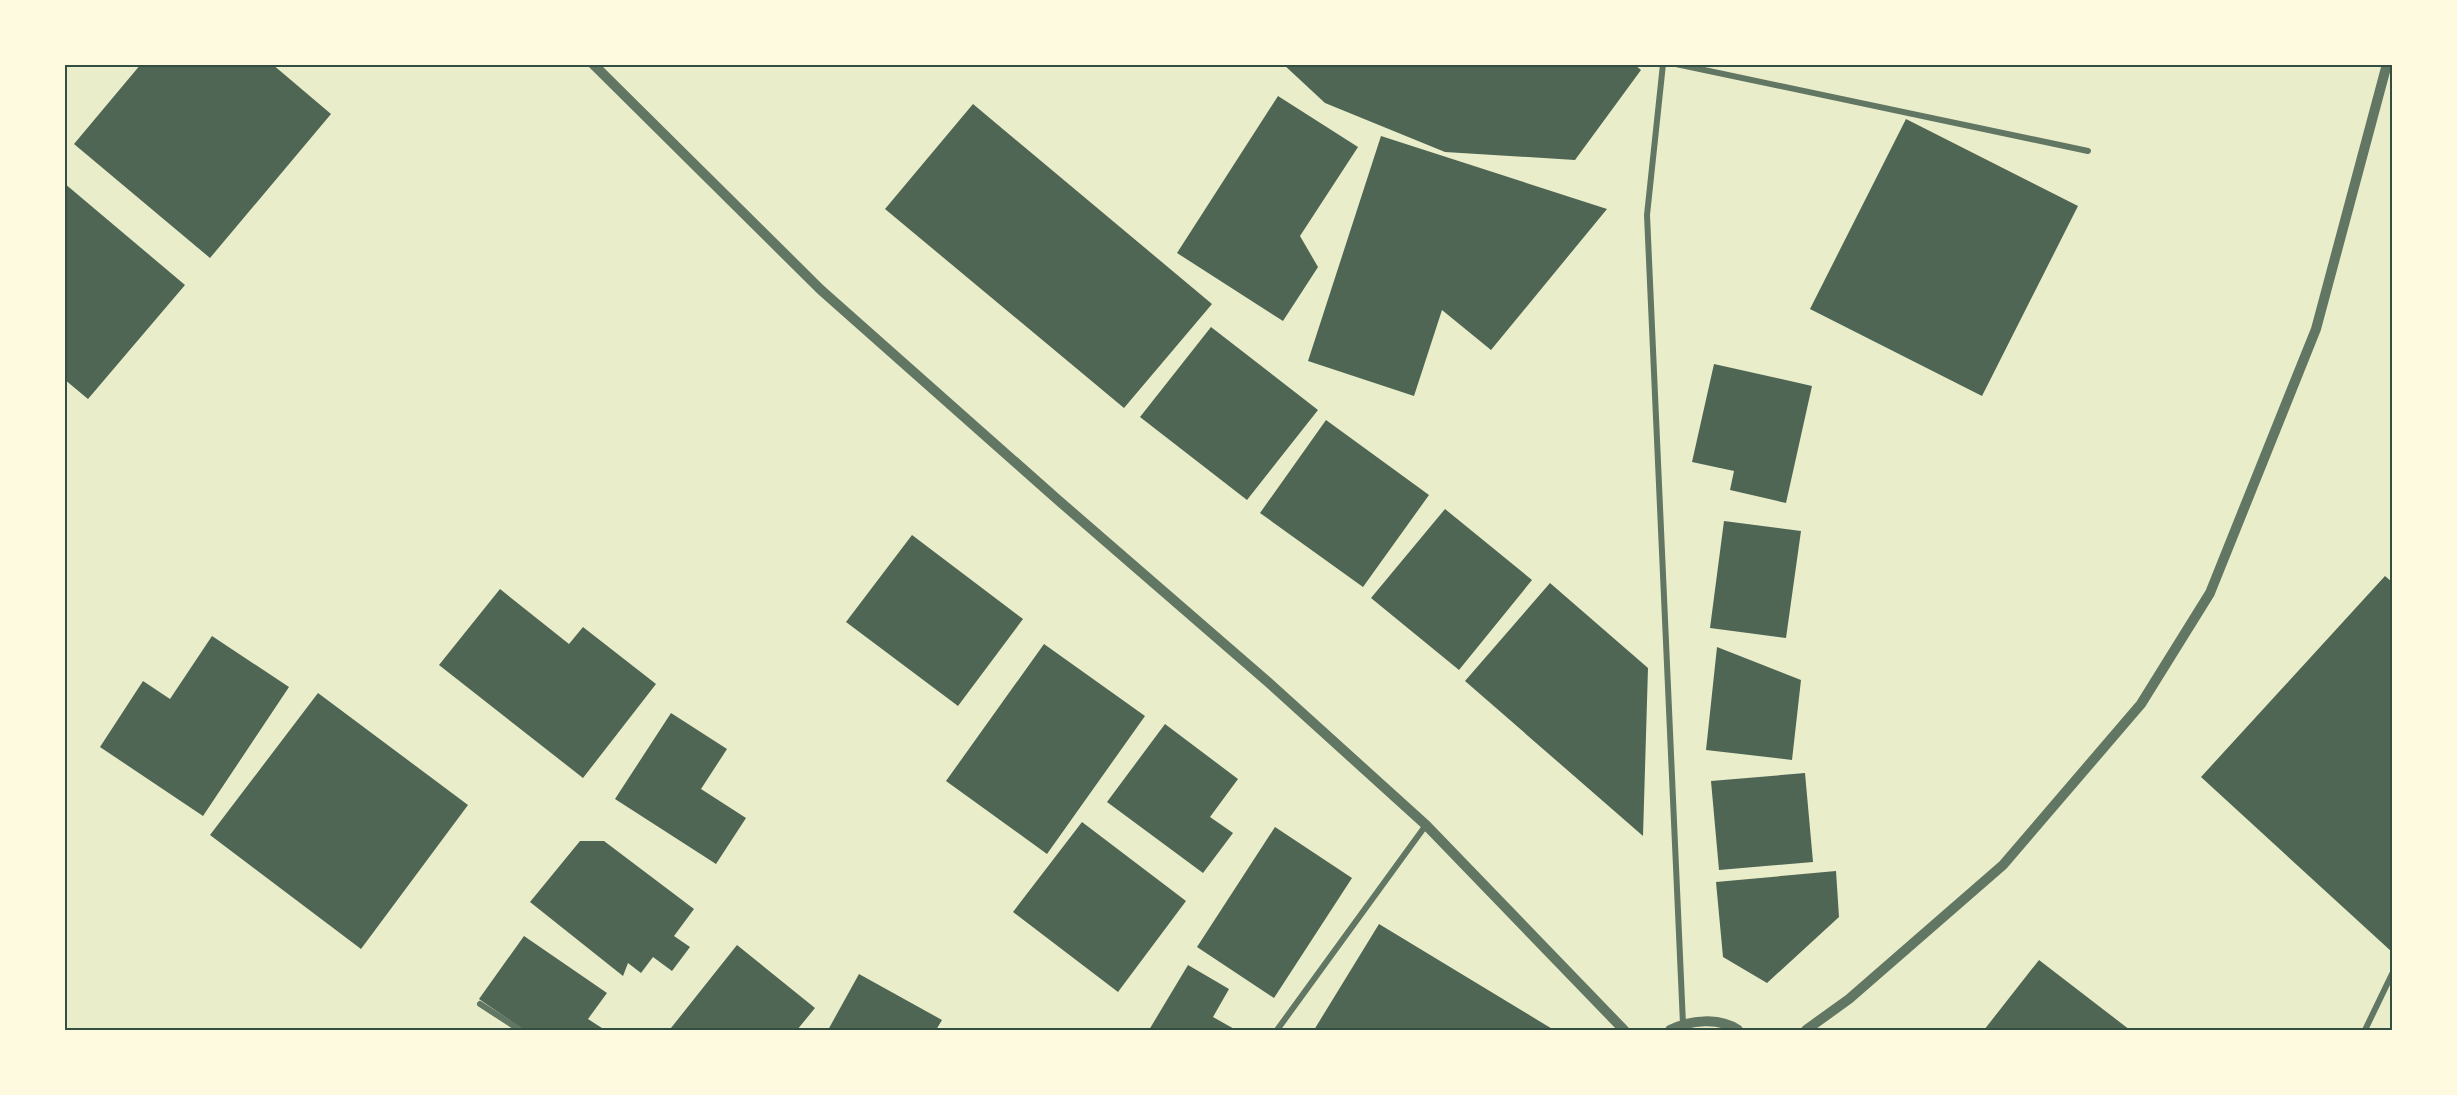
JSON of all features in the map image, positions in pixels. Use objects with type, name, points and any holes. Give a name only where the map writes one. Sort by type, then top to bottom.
[{"type":"street","points":[[593,64],[821,290],[1268,682],[1426,825],[1624,1030]]},
{"type":"street","points":[[1662,64],[1647,215],[1683,1024]]},
{"type":"street","points":[[1677,64],[2088,151]]},
{"type":"street","points":[[1806,1030],[1849,999],[2003,865],[2141,704],[2210,593],[2316,329],[2387,64]]},
{"type":"street","points":[[1277,1030],[1426,825]]},
{"type":"street","points":[[2365,1030],[2392,974]]},
{"type":"street","points":[[480,1004],[520,1030]]},
{"type":"street","points":[[1670,1030],[1683,1024],[1709,1021],[1738,1030]]},
{"type":"building","points":[[141,64],[272,64],[331,114],[210,258],[74,144]]},
{"type":"building","points":[[1283,64],[1634,64],[1641,70],[1575,160],[1445,152],[1325,103]]},
{"type":"building","points":[[1278,96],[1358,147],[1300,236],[1318,267],[1283,321],[1177,253]]},
{"type":"building","points":[[973,104],[1212,304],[1124,408],[885,209]]},
{"type":"building","points":[[1906,119],[2078,206],[1982,396],[1810,309]]},
{"type":"building","points":[[1381,136],[1607,209],[1491,350],[1442,310],[1414,396],[1308,361]]},
{"type":"building","points":[[64,183],[185,285],[88,399],[64,379]]},
{"type":"building","points":[[1211,327],[1318,410],[1247,500],[1140,417]]},
{"type":"building","points":[[1714,364],[1812,386],[1786,503],[1730,490],[1734,471],[1692,462]]},
{"type":"building","points":[[1326,420],[1429,495],[1363,587],[1260,513]]},
{"type":"building","points":[[1445,509],[1532,580],[1459,670],[1371,598]]},
{"type":"building","points":[[1724,521],[1801,531],[1786,638],[1710,628]]},
{"type":"building","points":[[912,535],[1023,619],[958,706],[846,622]]},
{"type":"building","points":[[2385,576],[2392,582],[2392,952],[2201,777]]},
{"type":"building","points":[[1550,583],[1648,668],[1643,836],[1465,681]]},
{"type":"building","points":[[500,589],[569,644],[583,627],[656,684],[583,778],[439,665]]},
{"type":"building","points":[[212,636],[289,687],[203,816],[100,747],[143,681],[170,699]]},
{"type":"building","points":[[1044,644],[1145,716],[1047,854],[946,781]]},
{"type":"building","points":[[1717,647],[1801,680],[1792,760],[1706,750]]},
{"type":"building","points":[[318,693],[468,805],[361,949],[210,835]]},
{"type":"building","points":[[671,713],[727,749],[701,789],[746,818],[716,864],[615,799]]},
{"type":"building","points":[[1165,724],[1238,779],[1210,817],[1233,833],[1203,873],[1107,802]]},
{"type":"building","points":[[1805,773],[1813,862],[1719,870],[1711,781]]},
{"type":"building","points":[[1082,822],[1186,901],[1118,992],[1013,912]]},
{"type":"building","points":[[1275,827],[1352,878],[1274,998],[1197,947]]},
{"type":"building","points":[[580,841],[604,841],[694,909],[674,936],[690,947],[672,971],[653,957],[641,973],[628,963],[623,976],[530,902]]},
{"type":"building","points":[[1836,871],[1839,917],[1767,983],[1723,957],[1716,882]]},
{"type":"building","points":[[1379,924],[1554,1030],[1314,1030]]},
{"type":"building","points":[[524,936],[607,993],[588,1019],[605,1030],[524,1030],[479,999]]},
{"type":"building","points":[[737,945],[815,1008],[797,1030],[675,1030],[671,1028]]},
{"type":"building","points":[[2039,960],[2130,1030],[1984,1030]]},
{"type":"building","points":[[1188,965],[1229,989],[1213,1017],[1236,1030],[1149,1030]]},
{"type":"building","points":[[859,974],[942,1020],[936,1030],[828,1030]]}]
